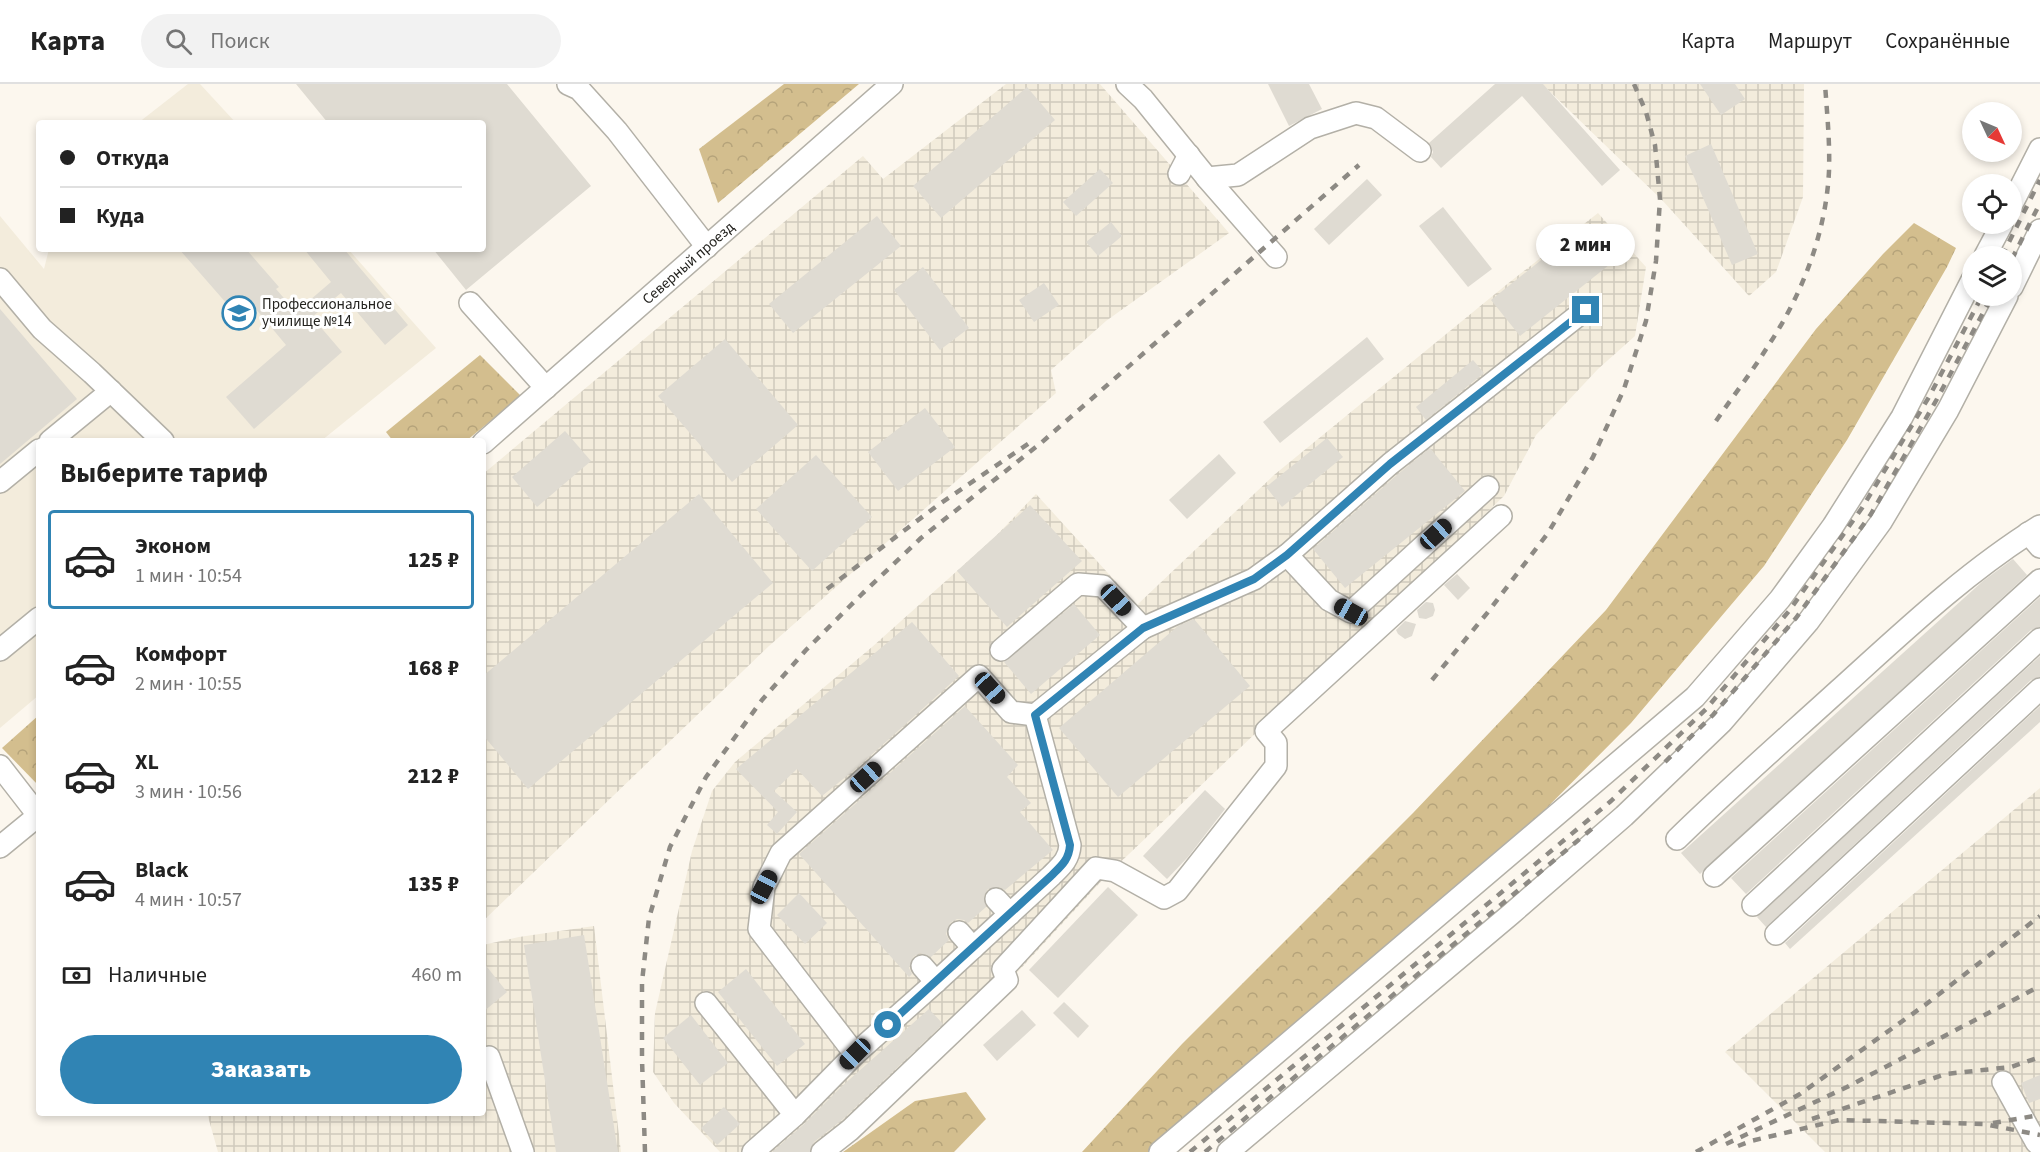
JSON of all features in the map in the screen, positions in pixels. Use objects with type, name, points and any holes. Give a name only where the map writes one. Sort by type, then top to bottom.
[{"type":"street","points":[[568,84],[579,89],[617,131],[707,247]]},
{"type":"street","name":"Северный проезд","points":[[486,440],[892,84]]},
{"type":"street","points":[[1127,84],[1143,99],[1184,164],[1207,178],[1276,257]]},
{"type":"street","points":[[1207,178],[1238,175],[1310,128],[1356,113],[1376,118],[1420,151]]},
{"type":"street","points":[[2022,184],[2040,149]]},
{"type":"street","points":[[2022,267],[2040,230]]},
{"type":"street","points":[[0,279],[42,329],[160,438]]},
{"type":"street","points":[[1160,1152],[1695,697],[1780,599],[1833,526],[1902,417],[1962,300]]},
{"type":"street","points":[[470,303],[546,388]]},
{"type":"street","points":[[1228,1152],[1520,907],[1624,816],[1722,722],[1808,622],[1881,522],[1948,410],[2002,306]]},
{"type":"street","points":[[855,1054],[759,929],[764,887],[781,853],[808,838],[979,676],[1011,712],[1035,715],[1143,628],[1254,579],[1287,555],[1390,464],[1586,310]]},
{"type":"street","points":[[54,438],[111,391]]},
{"type":"street","points":[[0,482],[36,452]]},
{"type":"street","points":[[1287,555],[1329,600],[1351,612],[1488,487]]},
{"type":"street","points":[[822,1152],[850,1130],[1007,980],[1002,969],[1096,868],[1115,871],[1164,898],[1177,891],[1276,766],[1276,743],[1266,731],[1501,516]]},
{"type":"street","points":[[1677,839],[1722,794],[1937,600],[2004,548],[2036,536]]},
{"type":"street","points":[[1714,876],[2040,580]]},
{"type":"street","points":[[1001,650],[1078,584],[1103,586],[1143,628]]},
{"type":"street","points":[[0,650],[36,620]]},
{"type":"street","points":[[1753,905],[2040,639]]},
{"type":"street","points":[[1776,934],[2040,689]]},
{"type":"street","points":[[753,1152],[795,1115],[855,1054],[974,948],[1003,906],[1045,869],[1065,862],[1069,855],[1070,845],[1035,715]]},
{"type":"street","points":[[0,766],[36,811]]},
{"type":"street","points":[[0,847],[36,817]]},
{"type":"street","points":[[959,932],[974,948]]},
{"type":"street","points":[[922,966],[936,982]]},
{"type":"street","points":[[706,1003],[795,1115]]},
{"type":"street","points":[[489,1057],[523,1152]]},
{"type":"street","points":[[2003,1082],[2040,1146]]},
{"type":"shaded area","points":[[188,84],[200,84],[233,120],[142,120]]},
{"type":"shaded area","points":[[1006,84],[1100,84],[1229,233],[1106,321],[1051,370],[1056,393],[769,646],[486,918],[486,471],[863,156],[883,179]]},
{"type":"shaded area","points":[[1542,84],[1804,84],[1803,197],[1776,272],[1749,296],[1662,200]]},
{"type":"shaded area","points":[[1598,213],[1646,267],[1635,336],[1598,369],[1536,435],[1504,496],[1107,875],[1000,991],[830,1152],[720,1152],[674,1103],[653,1072],[655,1013],[692,851],[712,791],[735,762],[872,647],[995,537],[1036,494],[1137,605],[1274,475],[1506,285]]},
{"type":"shaded area","name":"Профессиональное училище №14","points":[[0,216],[44,269],[48,252],[351,252],[436,348],[325,438],[36,438],[36,698],[0,728]]},
{"type":"shaded area","points":[[2040,788],[2040,1152],[1825,1152],[1725,1052]]},
{"type":"shaded area","points":[[594,926],[621,1152],[218,1152],[208,1116],[486,1116],[486,944]]},
{"type":"green space","points":[[784,84],[859,84],[718,203],[699,149]]},
{"type":"green space","points":[[1914,223],[1956,248],[1947,267],[1847,440],[1764,566],[1631,723],[1491,864],[1149,1152],[1082,1152],[1182,1044],[1413,813],[1606,610],[1816,329]]},
{"type":"green space","points":[[480,355],[521,396],[470,438],[391,438],[386,432]]},
{"type":"green space","points":[[36,718],[36,783],[2,748]]},
{"type":"green space","points":[[966,1092],[986,1119],[954,1152],[843,1152],[915,1101]]},
{"type":"building","points":[[296,84],[507,84],[591,186],[466,290],[435,252],[486,252],[486,120],[326,120]]},
{"type":"building","points":[[1268,84],[1309,84],[1322,109],[1289,126]]},
{"type":"building","points":[[1495,84],[1543,84],[1620,170],[1602,186],[1522,96],[1441,168],[1431,157],[1433,152],[1429,143]]},
{"type":"building","points":[[1700,84],[1735,84],[1745,99],[1721,115]]},
{"type":"building","points":[[1027,87],[1055,120],[941,218],[913,186]]},
{"type":"building","points":[[1711,144],[1758,254],[1732,265],[1685,156]]},
{"type":"building","points":[[1100,169],[1113,183],[1076,216],[1063,202]]},
{"type":"building","points":[[1367,179],[1382,195],[1329,245],[1314,229]]},
{"type":"building","points":[[1443,207],[1492,269],[1468,287],[1419,226]]},
{"type":"building","points":[[877,216],[901,246],[793,333],[769,304]]},
{"type":"building","points":[[1111,222],[1122,236],[1098,256],[1086,242]]},
{"type":"building","points":[[1580,229],[1609,265],[1520,336],[1491,300]]},
{"type":"building","points":[[182,252],[249,252],[279,287],[276,289],[296,312],[331,282],[306,252],[347,252],[408,325],[385,345],[341,293],[312,317],[342,352],[254,429],[226,397],[286,345],[255,308],[241,320]]},
{"type":"building","points":[[923,267],[969,328],[940,350],[894,290]]},
{"type":"building","points":[[1044,283],[1059,305],[1034,322],[1019,300]]},
{"type":"building","points":[[0,309],[77,399],[0,464]]},
{"type":"building","points":[[1367,337],[1384,359],[1280,443],[1263,422]]},
{"type":"building","points":[[725,339],[798,425],[732,482],[658,396]]},
{"type":"building","points":[[1473,360],[1484,373],[1426,420],[1416,407]]},
{"type":"building","points":[[925,408],[955,447],[898,491],[868,452]]},
{"type":"building","points":[[565,431],[591,461],[537,507],[512,477]]},
{"type":"building","points":[[1327,438],[1343,457],[1282,507],[1266,487]]},
{"type":"building","points":[[1430,448],[1465,491],[1345,588],[1313,549]]},
{"type":"building","points":[[1219,454],[1236,473],[1187,519],[1169,500]]},
{"type":"building","points":[[816,455],[872,517],[812,571],[756,509]]},
{"type":"building","points":[[699,494],[773,583],[528,789],[486,739],[486,673]]},
{"type":"building","points":[[1030,505],[1082,561],[1007,627],[957,571]]},
{"type":"building","points":[[2013,559],[2027,575],[1700,874],[1681,853],[1983,581]]},
{"type":"building","points":[[1457,574],[1470,588],[1458,600],[1444,585]]},
{"type":"building","points":[[2040,597],[2040,627],[2031,630],[1746,894],[1731,878]]},
{"type":"building","points":[[1426,602],[1433,603],[1435,610],[1433,616],[1426,619],[1419,618],[1417,610]]},
{"type":"building","points":[[1074,604],[1100,635],[1031,694],[1004,662]]},
{"type":"building","points":[[1194,619],[1250,686],[1118,797],[1059,728],[1178,626]]},
{"type":"building","points":[[1405,621],[1416,624],[1412,636],[1405,639],[1396,630]]},
{"type":"building","points":[[912,622],[959,676],[858,767],[822,796],[797,769],[774,791],[797,812],[777,834],[767,825],[778,812],[736,769]]},
{"type":"building","points":[[2040,656],[2040,677],[2031,680],[1766,927],[1757,917]]},
{"type":"building","points":[[965,706],[1018,765],[1007,777],[1031,803],[1020,812],[1053,850],[1005,890],[999,887],[988,889],[984,896],[986,907],[968,923],[957,919],[950,923],[946,934],[949,940],[931,957],[920,953],[913,957],[909,968],[912,974],[909,977],[799,854]]},
{"type":"building","points":[[2040,706],[2040,722],[1790,949],[1785,943]]},
{"type":"building","points":[[1205,790],[1225,809],[1188,857],[1167,879],[1143,856]]},
{"type":"building","points":[[1108,887],[1138,915],[1058,998],[1029,970]]},
{"type":"building","points":[[799,893],[827,923],[805,944],[777,915]]},
{"type":"building","points":[[584,935],[618,1152],[556,1152],[524,945]]},
{"type":"building","points":[[486,966],[507,992],[486,1010]]},
{"type":"building","points":[[746,969],[805,1044],[777,1066],[718,992]]},
{"type":"building","points":[[1064,1002],[1089,1026],[1078,1038],[1053,1013]]},
{"type":"building","points":[[929,1009],[943,1024],[842,1120],[814,1142],[810,1152],[772,1152],[841,1087]]},
{"type":"building","points":[[1022,1010],[1036,1025],[997,1061],[983,1045]]},
{"type":"building","points":[[691,1015],[728,1063],[700,1085],[663,1038]]},
{"type":"building","points":[[2040,1075],[2040,1099],[2029,1103],[2021,1083]]},
{"type":"building","points":[[724,1107],[740,1124],[717,1145],[701,1128]]},
{"type":"railway","points":[[1432,680],[1488,612],[1548,533],[1593,457],[1624,389],[1646,321],[1656,261],[1660,199],[1655,145],[1646,112],[1634,84]]},
{"type":"railway","points":[[1716,421],[1756,365],[1780,326],[1810,263],[1823,217],[1829,171],[1825,84]]},
{"type":"railway","points":[[645,1152],[642,982],[649,918],[670,847],[706,777],[762,700],[806,650],[921,538],[1041,443],[1359,165]]},
{"type":"railway","points":[[2007,246],[2040,180]]},
{"type":"railway","points":[[2018,246],[2040,203]]},
{"type":"railway","points":[[1190,1152],[1611,801],[1706,709],[1789,611],[1862,508],[1929,397],[1977,306]]},
{"type":"railway","points":[[1665,762],[1713,715],[1796,618],[1871,514],[1987,306]]},
{"type":"railway","points":[[827,589],[938,505],[1031,442]]},
{"type":"railway","points":[[1205,1152],[1594,827]]},
{"type":"railway","points":[[1696,1152],[1800,1094],[1925,1005],[2040,916]]},
{"type":"railway","points":[[1726,1144],[1847,1087],[2040,986]]},
{"type":"railway","points":[[1812,1119],[1946,1074],[2011,1067],[2040,1057]]},
{"type":"railway","points":[[1993,1123],[2040,1115]]},
{"type":"railway","points":[[1738,1146],[1839,1120],[1984,1124],[2040,1135]]},
{"type":"place","name":"Профессиональное училище №14","points":[[239,313]]},
{"type":"route","points":[[888,1025],[1051,876],[1069,855],[1070,845],[1035,715],[1143,628],[1254,579],[1287,555],[1390,464],[1586,310]]}]
